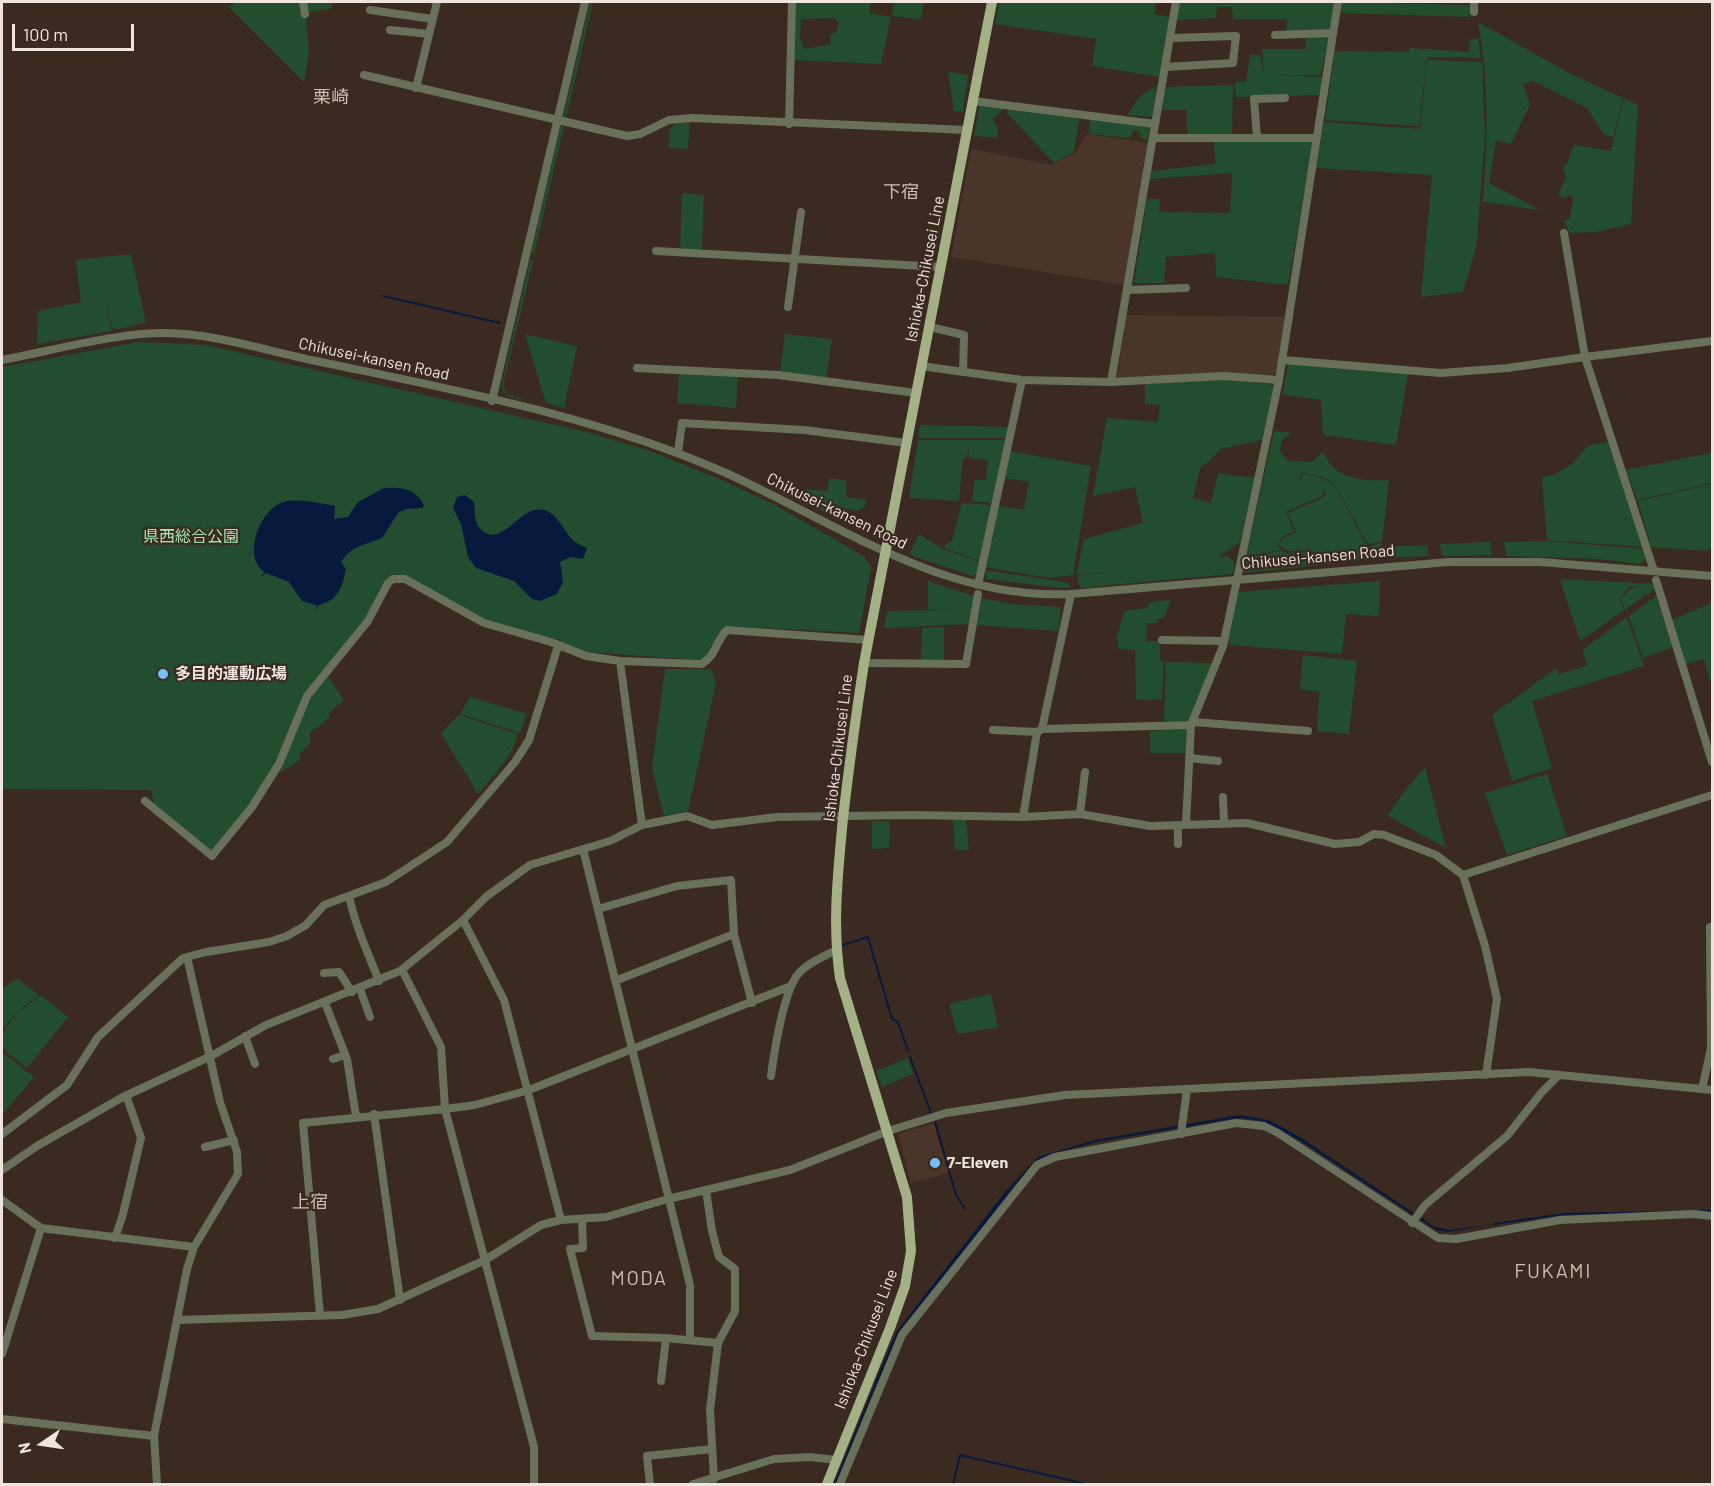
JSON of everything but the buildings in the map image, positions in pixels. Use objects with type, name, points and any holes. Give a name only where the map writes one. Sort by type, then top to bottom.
[{"type":"main road","name":"Ishioka-Chikusei Line","points":[[826,1485],[890,1328],[905,1286],[910,1262],[911,1233],[907,1197],[888,1131],[851,1022],[836,950],[835,901],[852,739],[868,640],[992,2]]},
{"type":"street","points":[[303,2],[305,14]]},
{"type":"street","points":[[416,88],[437,2]]},
{"type":"street","points":[[492,401],[585,2]]},
{"type":"street","points":[[789,124],[792,2]]},
{"type":"street","points":[[1111,382],[1176,2]]},
{"type":"street","points":[[1178,844],[1192,723],[1224,641],[1283,360],[1338,2]]},
{"type":"street","points":[[1474,2],[1474,12]]},
{"type":"street","points":[[370,10],[433,19]]},
{"type":"street","points":[[390,30],[429,34]]},
{"type":"street","points":[[1275,34],[1333,33]]},
{"type":"street","points":[[1165,67],[1233,63],[1236,36],[1170,38]]},
{"type":"street","points":[[364,75],[627,136],[640,134],[669,120],[692,118],[967,130]]},
{"type":"street","points":[[1257,138],[1254,99],[1285,98]]},
{"type":"street","points":[[973,101],[1155,124]]},
{"type":"street","points":[[1153,138],[1316,138]]},
{"type":"street","points":[[788,307],[801,212]]},
{"type":"street","points":[[1564,233],[1585,357],[1713,762]]},
{"type":"street","points":[[656,251],[941,267]]},
{"type":"street","points":[[1127,290],[1186,288]]},
{"type":"street","points":[[930,327],[964,336],[963,372]]},
{"type":"street","name":"Chikusei-kansen Road","points":[[2,360],[136,335],[198,335],[492,401],[595,426],[678,453],[728,474],[885,554],[978,589],[1039,596],[1449,562],[1541,562],[1655,575],[1713,576]]},
{"type":"street","points":[[1283,360],[1441,373],[1507,368],[1713,340]]},
{"type":"street","points":[[921,366],[1022,380],[1111,382],[1223,376],[1279,380]]},
{"type":"street","points":[[637,368],[778,375],[916,393]]},
{"type":"street","points":[[864,663],[966,664],[978,589],[1022,380]]},
{"type":"street","points":[[678,453],[682,423],[804,430],[906,443]]},
{"type":"street","points":[[145,801],[212,856],[252,807],[279,764],[307,696],[368,621],[388,583],[393,579],[405,579],[484,623],[551,642],[586,656],[620,661],[702,664],[714,652],[721,636],[728,630],[868,640]]},
{"type":"street","points":[[1023,817],[1071,594]]},
{"type":"street","points":[[1162,640],[1224,641]]},
{"type":"street","points":[[2,1134],[67,1085],[98,1037],[187,957],[270,942],[287,936],[306,925],[324,905],[386,882],[447,842],[515,762],[528,740],[558,646]]},
{"type":"street","points":[[620,661],[642,825]]},
{"type":"street","points":[[993,729],[1040,730],[1192,723],[1308,731]]},
{"type":"street","points":[[1189,758],[1218,761]]},
{"type":"street","points":[[1080,814],[1085,772]]},
{"type":"street","points":[[1463,875],[1713,795]]},
{"type":"street","points":[[1223,797],[1224,822]]},
{"type":"street","points":[[2,1170],[37,1146],[126,1095],[211,1056],[266,1025],[356,991],[402,970],[515,873],[530,865],[610,841],[642,825],[687,816],[712,825],[777,817],[843,818],[913,815],[1023,817],[1080,814],[1150,826],[1247,823],[1335,844],[1359,842],[1374,834],[1384,835],[1436,855],[1463,875],[1485,946],[1497,999],[1486,1074]]},
{"type":"street","points":[[583,849],[690,1285],[690,1340]]},
{"type":"street","points":[[598,909],[677,886],[731,880],[734,934],[752,1003]]},
{"type":"street","points":[[349,896],[354,919],[361,930],[379,981]]},
{"type":"street","points":[[463,920],[504,1000],[561,1220]]},
{"type":"street","points":[[1702,1089],[1711,1048],[1710,927],[1713,927]]},
{"type":"street","points":[[615,981],[734,934]]},
{"type":"street","points":[[771,1076],[777,1038],[791,986],[799,972],[836,950]]},
{"type":"street","points":[[157,1485],[154,1436],[194,1248],[238,1174],[237,1152],[220,1102],[187,957]]},
{"type":"street","points":[[402,970],[441,1047],[445,1109],[534,1447],[534,1485]]},
{"type":"street","points":[[324,973],[339,972],[356,991],[370,1017]]},
{"type":"street","points":[[320,1316],[303,1123],[475,1105],[529,1090],[791,986]]},
{"type":"street","points":[[325,1003],[351,1074],[356,1116]]},
{"type":"street","points":[[245,1036],[255,1064]]},
{"type":"street","points":[[333,1059],[345,1055]]},
{"type":"street","points":[[177,1320],[320,1316],[378,1309],[485,1260],[540,1224],[561,1220],[606,1218],[668,1199],[790,1170],[888,1131],[946,1113],[994,1104],[1065,1095],[1529,1072],[1713,1090]]},
{"type":"street","points":[[1412,1222],[1425,1205],[1508,1136],[1542,1092],[1559,1075]]},
{"type":"street","points":[[1181,1134],[1187,1089]]},
{"type":"street","points":[[115,1238],[141,1138],[126,1095]]},
{"type":"street","points":[[374,1114],[400,1300]]},
{"type":"street","points":[[840,1485],[902,1335],[1036,1165],[1055,1157],[1236,1123],[1264,1126],[1438,1238],[1456,1239],[1560,1220],[1693,1214],[1713,1216]]},
{"type":"street","points":[[206,1147],[234,1140]]},
{"type":"street","points":[[706,1190],[712,1231],[719,1257],[735,1269],[735,1311],[718,1343],[710,1410],[714,1479]]},
{"type":"street","points":[[2,1200],[41,1228],[194,1248]]},
{"type":"street","points":[[582,1219],[583,1248],[570,1249],[592,1336],[666,1338],[718,1343]]},
{"type":"street","points":[[2,1350],[41,1228]]},
{"type":"street","points":[[661,1380],[666,1338]]},
{"type":"street","points":[[2,1419],[154,1436]]},
{"type":"street","points":[[650,1485],[647,1456],[711,1449]]},
{"type":"street","points":[[693,1485],[774,1458],[810,1457],[836,1460]]},
{"type":"shaded area","points":[[1087,134],[1149,143],[1125,285],[951,257],[971,149],[1051,165],[1075,153]]},
{"type":"shaded area","points":[[1126,315],[1285,317],[1277,371],[1270,376],[1117,378]]},
{"type":"shaded area","points":[[934,1123],[948,1173],[911,1183],[898,1134]]},
{"type":"green space","points":[[237,2],[332,2],[332,8],[306,13],[309,53],[304,82],[229,7]]},
{"type":"green space","points":[[590,2],[593,2],[566,119],[563,119]]},
{"type":"green space","points":[[794,2],[871,2],[869,13],[891,17],[881,64],[793,60]],"holes":[[[835,18],[839,24],[836,32],[830,36],[831,44],[804,49],[800,37],[801,19]]]},
{"type":"green space","points":[[894,2],[924,2],[921,19],[892,16]]},
{"type":"green space","points":[[999,2],[1156,2],[1154,14],[1170,17],[1159,77],[1092,66],[1096,39],[995,24]]},
{"type":"green space","points":[[1180,2],[1335,2],[1330,29],[1286,31],[1287,19],[1233,19],[1232,7],[1217,7],[1216,18],[1177,20]]},
{"type":"green space","points":[[1342,2],[1471,5],[1469,17],[1341,13]]},
{"type":"green space","points":[[1478,22],[1573,75],[1623,98],[1613,138],[1603,133],[1587,108],[1533,81],[1523,84],[1530,105],[1511,144],[1496,140],[1489,183],[1540,210],[1483,202],[1486,112],[1482,44]]},
{"type":"green space","points":[[1329,36],[1321,75],[1279,75],[1322,77],[1320,95],[1236,97],[1235,82],[1246,82],[1250,55],[1260,55],[1264,74],[1262,49],[1306,49],[1306,37]]},
{"type":"green space","points":[[1478,38],[1481,58],[1427,57],[1419,126],[1325,120],[1335,51],[1410,52],[1410,48],[1469,52],[1470,39]]},
{"type":"green space","points":[[1427,60],[1482,62],[1485,136],[1476,248],[1463,292],[1421,297],[1432,175],[1316,168],[1324,122],[1420,129]]},
{"type":"green space","points":[[948,72],[968,75],[963,111],[954,111]]},
{"type":"green space","points":[[1157,85],[1153,117],[1128,115],[1139,97]]},
{"type":"green space","points":[[1233,85],[1232,135],[1187,135],[1187,110],[1162,110],[1165,87]]},
{"type":"green space","points":[[1624,98],[1638,105],[1631,224],[1596,232],[1570,233],[1564,220],[1570,219],[1573,197],[1570,195],[1564,198],[1558,194],[1566,178],[1563,167],[1567,164],[1574,145],[1611,151]]},
{"type":"green space","points":[[980,105],[1005,108],[993,119],[998,130],[997,138],[974,136]]},
{"type":"green space","points":[[1010,108],[1079,119],[1074,152],[1054,163],[1007,113]]},
{"type":"green space","points":[[1090,119],[1150,126],[1147,141],[1140,136],[1139,131],[1133,130],[1131,138],[1089,134]]},
{"type":"green space","points":[[678,123],[690,123],[688,149],[669,148],[669,129]]},
{"type":"green space","points":[[561,125],[564,126],[534,255],[531,254]]},
{"type":"green space","points":[[1214,141],[1313,141],[1288,285],[1216,277],[1215,253],[1166,257],[1164,283],[1134,283],[1147,199],[1160,199],[1159,212],[1230,213],[1232,173],[1150,179],[1151,171],[1215,164]]},
{"type":"green space","points":[[682,193],[704,195],[702,250],[680,248]]},
{"type":"green space","points":[[131,254],[146,323],[113,330],[106,302],[112,331],[37,344],[38,311],[81,302],[76,260]]},
{"type":"green space","points":[[530,260],[533,261],[503,386],[507,394],[536,403],[507,396],[501,388]]},
{"type":"green space","points":[[525,334],[577,346],[564,408],[546,403]]},
{"type":"green space","points":[[785,334],[832,339],[826,379],[780,373]]},
{"type":"green space","name":"県西総合公園","points":[[138,342],[206,345],[590,433],[650,451],[775,505],[865,557],[871,568],[859,633],[730,626],[718,633],[710,654],[701,660],[586,652],[562,645],[560,640],[492,623],[406,577],[393,574],[383,584],[363,623],[312,685],[276,764],[247,808],[211,852],[155,807],[151,790],[2,789],[2,367]]},
{"type":"green space","points":[[1288,364],[1408,374],[1396,445],[1323,435],[1321,400],[1283,395]]},
{"type":"green space","points":[[679,373],[738,376],[736,408],[677,403]]},
{"type":"green space","points":[[1224,379],[1274,385],[1262,440],[1220,449],[1208,463],[1201,466],[1193,498],[1211,503],[1218,473],[1255,478],[1240,542],[1218,557],[1227,556],[1235,562],[1233,574],[1080,588],[1077,576],[1110,571],[1076,575],[1084,539],[1143,523],[1135,487],[1093,496],[1107,418],[1158,422],[1160,405],[1145,404],[1145,384]]},
{"type":"green space","points":[[920,425],[1010,427],[1007,438],[918,438]]},
{"type":"green space","points":[[1274,431],[1292,433],[1282,440],[1280,451],[1288,461],[1312,462],[1323,452],[1332,466],[1345,475],[1368,480],[1389,480],[1382,542],[1368,544],[1335,485],[1323,477],[1302,472],[1299,479],[1301,480],[1302,473],[1322,478],[1335,486],[1368,547],[1382,543],[1382,547],[1428,545],[1428,556],[1380,558],[1246,573],[1243,571],[1244,557],[1282,551],[1287,553],[1318,550],[1289,551],[1279,545],[1284,537],[1296,533],[1288,513],[1324,497],[1326,490],[1316,486],[1325,490],[1322,496],[1286,512],[1294,532],[1283,536],[1278,545],[1282,550],[1246,556]]},
{"type":"green space","points":[[918,440],[1007,440],[993,503],[972,501],[975,480],[986,480],[988,460],[969,458],[968,450],[967,458],[963,458],[959,501],[909,498]]},
{"type":"green space","points":[[1608,442],[1643,547],[1547,540],[1542,477],[1555,474],[1571,465],[1588,446]]},
{"type":"green space","points":[[1010,451],[1091,466],[1073,575],[1049,578],[985,567],[999,506],[1024,510],[1029,482],[1005,478]]},
{"type":"green space","points":[[1711,453],[1712,483],[1637,500],[1626,470]]},
{"type":"green space","points":[[829,478],[847,481],[846,497],[867,500],[864,507],[857,511],[830,505],[826,513],[778,491],[788,488],[827,491]]},
{"type":"green space","points":[[1712,484],[1712,546],[1707,551],[1651,547],[1638,501]]},
{"type":"green space","points":[[962,503],[994,505],[980,561],[945,548],[945,545],[952,541]]},
{"type":"green space","points":[[919,534],[943,549],[980,562],[978,573],[973,576],[913,556],[910,553]]},
{"type":"green space","points":[[1547,541],[1644,549],[1647,558],[1640,564],[1599,559],[1506,556],[1504,542]]},
{"type":"green space","points":[[1491,542],[1491,555],[1442,556],[1440,544]]},
{"type":"green space","points":[[985,570],[1070,583],[1069,588],[1061,588],[986,579]]},
{"type":"green space","points":[[1560,579],[1655,584],[1656,588],[1646,596],[1642,587],[1645,596],[1625,610],[1621,598],[1631,589],[1642,586],[1629,587],[1620,598],[1624,610],[1580,641]]},
{"type":"green space","points":[[928,581],[976,597],[971,624],[884,628],[887,611],[951,610],[928,609]]},
{"type":"green space","points":[[1380,581],[1379,616],[1346,614],[1342,654],[1231,645],[1228,640],[1238,592]]},
{"type":"green space","points":[[1656,596],[1673,647],[1643,658],[1629,616]]},
{"type":"green space","points":[[982,598],[1011,604],[1061,607],[1058,631],[977,625]]},
{"type":"green space","points":[[1171,600],[1164,617],[1158,619],[1157,623],[1147,623],[1146,641],[1160,641],[1160,660],[1164,661],[1162,699],[1136,700],[1135,650],[1118,649],[1118,640],[1116,640],[1124,611],[1147,608],[1150,602]]},
{"type":"green space","points":[[1712,603],[1712,680],[1710,681],[1704,659],[1685,664],[1671,620]]},
{"type":"green space","points":[[1627,617],[1644,666],[1532,701],[1552,768],[1512,781],[1492,715],[1556,668],[1559,674],[1588,665],[1582,650]]},
{"type":"green space","points":[[944,627],[944,661],[921,661],[922,628]]},
{"type":"green space","points":[[1303,655],[1357,661],[1349,734],[1317,731],[1319,692],[1300,689]]},
{"type":"green space","points":[[1166,662],[1213,663],[1189,721],[1164,721]]},
{"type":"green space","points":[[665,669],[711,669],[716,683],[688,811],[664,816],[652,768]]},
{"type":"green space","points":[[328,676],[344,700],[329,713],[330,717],[310,733],[310,744],[300,753],[300,760],[281,772],[279,768],[309,697]]},
{"type":"green space","points":[[470,697],[527,714],[520,733],[460,714]]},
{"type":"green space","points":[[459,715],[518,734],[507,758],[478,794],[441,733]]},
{"type":"green space","points":[[1188,729],[1187,753],[1150,753],[1150,731]]},
{"type":"green space","points":[[1425,767],[1446,848],[1388,816],[1402,794]]},
{"type":"green space","points":[[1547,774],[1567,836],[1507,855],[1485,793]]},
{"type":"green space","points":[[953,820],[966,820],[969,850],[955,850]]},
{"type":"green space","points":[[872,821],[890,821],[889,848],[872,849]]},
{"type":"green space","points":[[18,979],[39,995],[17,1012],[2,1030],[2,988]]},
{"type":"green space","points":[[991,994],[998,1027],[957,1034],[949,1004]]},
{"type":"green space","points":[[41,995],[68,1017],[27,1068],[2,1048],[2,1033],[17,1013]]},
{"type":"green space","points":[[2,1052],[34,1077],[2,1115]]},
{"type":"green space","points":[[908,1058],[913,1074],[882,1087],[876,1071]]},
{"type":"water","points":[[384,488],[397,488],[412,492],[424,505],[422,508],[399,512],[382,538],[349,552],[341,562],[346,569],[343,582],[335,597],[318,605],[317,610],[316,605],[302,601],[289,582],[266,573],[261,577],[264,572],[257,564],[254,543],[262,522],[276,506],[290,501],[316,502],[335,506],[334,519],[348,517],[358,502]]},
{"type":"water","points":[[465,495],[474,502],[478,526],[490,535],[506,530],[529,512],[545,510],[556,518],[574,541],[587,548],[583,559],[571,557],[560,562],[563,582],[557,594],[540,601],[532,599],[514,581],[476,568],[468,557],[461,524],[453,508],[457,497]]},
{"type":"water","points":[[1239,1115],[1269,1120],[1300,1137],[1435,1227],[1449,1230],[1494,1224],[1448,1232],[1436,1230],[1299,1140],[1261,1121],[1240,1118],[1097,1142],[1054,1153],[1035,1162],[900,1330],[878,1383],[875,1382],[897,1331],[1005,1192],[1038,1157],[1095,1140]]},
{"type":"waterway","points":[[383,296],[500,323]]},
{"type":"waterway","points":[[843,945],[868,937],[892,1019],[898,1022],[908,1051]]},
{"type":"waterway","points":[[910,1057],[931,1113]]},
{"type":"waterway","points":[[935,1122],[956,1195],[965,1209]]},
{"type":"waterway","points":[[1494,1224],[1564,1214],[1712,1211]]},
{"type":"waterway","points":[[835,1484],[877,1381]]},
{"type":"waterway","points":[[953,1484],[960,1455],[1086,1484]]},
{"type":"place","name":"多目的運動広場","points":[[163,674]]},
{"type":"place","name":"7-Eleven","points":[[935,1163]]},
{"type":"district","name":"栗崎","points":[[331,97]]},
{"type":"district","name":"下宿","points":[[901,192]]},
{"type":"district","name":"上宿","points":[[310,1202]]},
{"type":"district","name":"FUKAMI","points":[[1553,1271]]},
{"type":"district","name":"MODA","points":[[639,1278]]}]
